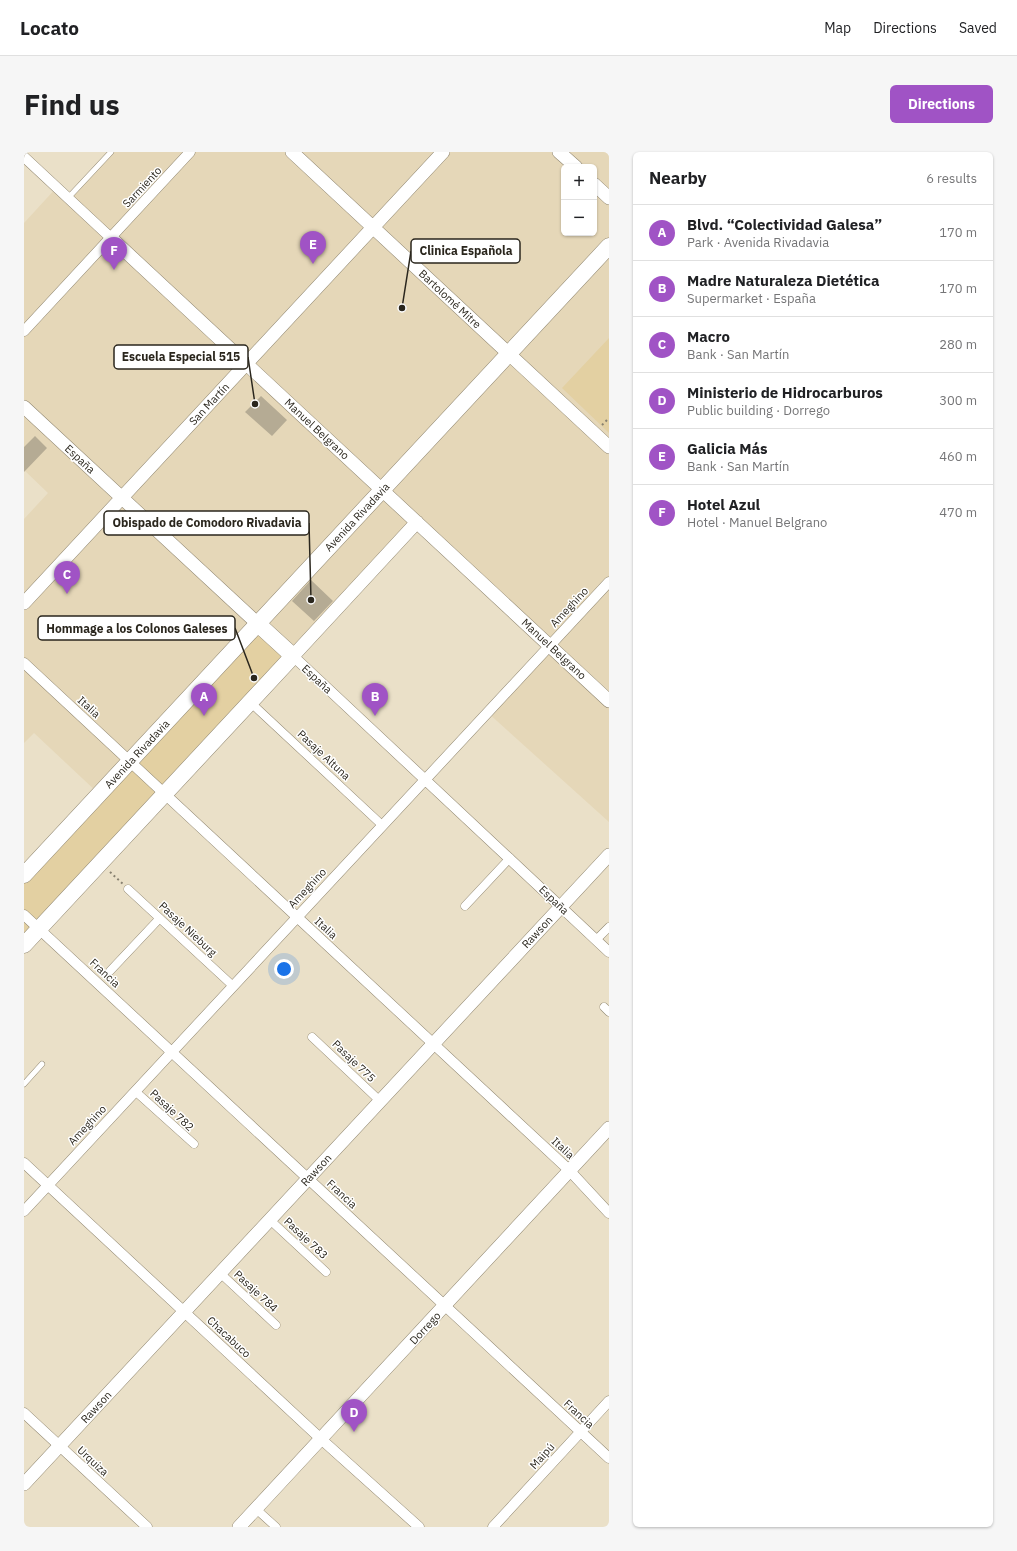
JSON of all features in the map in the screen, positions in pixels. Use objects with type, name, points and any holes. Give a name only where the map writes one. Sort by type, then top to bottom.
[{"type":"main road","name":"Avenida Rivadavia","points":[[24,875],[609,246]]},
{"type":"main road","name":"España","points":[[258,624],[293,656]]},
{"type":"main road","points":[[24,945],[293,656]]},
{"type":"street","name":"Sarmiento","points":[[24,331],[190,152]]},
{"type":"street","name":"Bartolomé Mitre","points":[[293,152],[609,447]]},
{"type":"street","name":"San Martín","points":[[24,603],[443,152]]},
{"type":"street","points":[[559,152],[573,164]]},
{"type":"street","name":"Manuel Belgrano","points":[[26,162],[68,198],[609,701]]},
{"type":"street","points":[[597,187],[609,198]]},
{"type":"street","name":"España","points":[[24,407],[258,624]]},
{"type":"street","points":[[293,656],[417,522]]},
{"type":"street","name":"Ameghino","points":[[24,1211],[609,582]]},
{"type":"street","name":"España","points":[[293,656],[609,952]]},
{"type":"street","name":"Italia","points":[[24,663],[569,1170],[608,1212]]},
{"type":"street","name":"Pasaje Altuna","points":[[250,702],[382,825]]},
{"type":"street","name":"Rawson","points":[[24,1484],[609,855]]},
{"type":"street","points":[[465,906],[510,858]]},
{"type":"street","name":"Pasaje Nieburg","points":[[128,889],[233,986]]},
{"type":"street","name":"Francia","points":[[24,915],[609,1458]]},
{"type":"street","points":[[110,971],[159,919]]},
{"type":"street","points":[[596,940],[609,927]]},
{"type":"street","name":"Pasaje 775","points":[[312,1037],[380,1101]]},
{"type":"street","name":"Pasaje 782","points":[[135,1091],[194,1144]]},
{"type":"street","name":"Dorrego","points":[[239,1527],[609,1128]]},
{"type":"street","name":"Chacabuco","points":[[24,1163],[321,1439],[419,1527]]},
{"type":"street","name":"Pasaje 783","points":[[270,1220],[326,1272]]},
{"type":"street","name":"Pasaje 784","points":[[220,1273],[276,1325]]},
{"type":"street","name":"Maipú","points":[[493,1527],[609,1401]]},
{"type":"street","name":"Urquiza","points":[[24,1413],[146,1527]]},
{"type":"street","points":[[256,1509],[276,1527]]},
{"type":"lane","points":[[68,198],[111,152]]},
{"type":"lane","points":[[24,1084],[42,1064]]},
{"type":"path","points":[[601,426],[609,418]]},
{"type":"path","points":[[109,871],[128,889]]},
{"type":"shaded area","points":[[111,152],[609,152],[609,822],[487,712],[550,646],[417,523],[293,656],[99,794],[34,733],[24,743],[24,519],[48,493],[24,470],[24,223],[57,187],[68,198]]},
{"type":"shaded area","points":[[609,338],[609,433],[562,388]]},
{"type":"shaded area","points":[[258,624],[293,656],[24,945],[24,875]]},
{"type":"building","points":[[261,396],[287,420],[272,436],[245,412]]},
{"type":"building","points":[[35,436],[47,448],[24,472],[24,447]]},
{"type":"building","points":[[311,580],[333,601],[314,621],[292,601]]},
{"type":"place","name":"Galicia Más","points":[[313,264]]},
{"type":"place","name":"Hotel Azul","points":[[114,270]]},
{"type":"place","name":"Clinica Española","points":[[402,308]]},
{"type":"place","name":"Escuela Especial 515","points":[[255,404]]},
{"type":"place","name":"Macro","points":[[67,594]]},
{"type":"place","name":"Obispado de Comodoro Rivadavia","points":[[311,600]]},
{"type":"place","name":"Hommage a los Colonos Galeses","points":[[254,678]]},
{"type":"place","name":"Blvd. “Colectividad Galesa”","points":[[204,716]]},
{"type":"place","name":"Madre Naturaleza Dietética","points":[[375,716]]},
{"type":"place","name":"Ministerio de Hidrocarburos","points":[[354,1432]]}]
